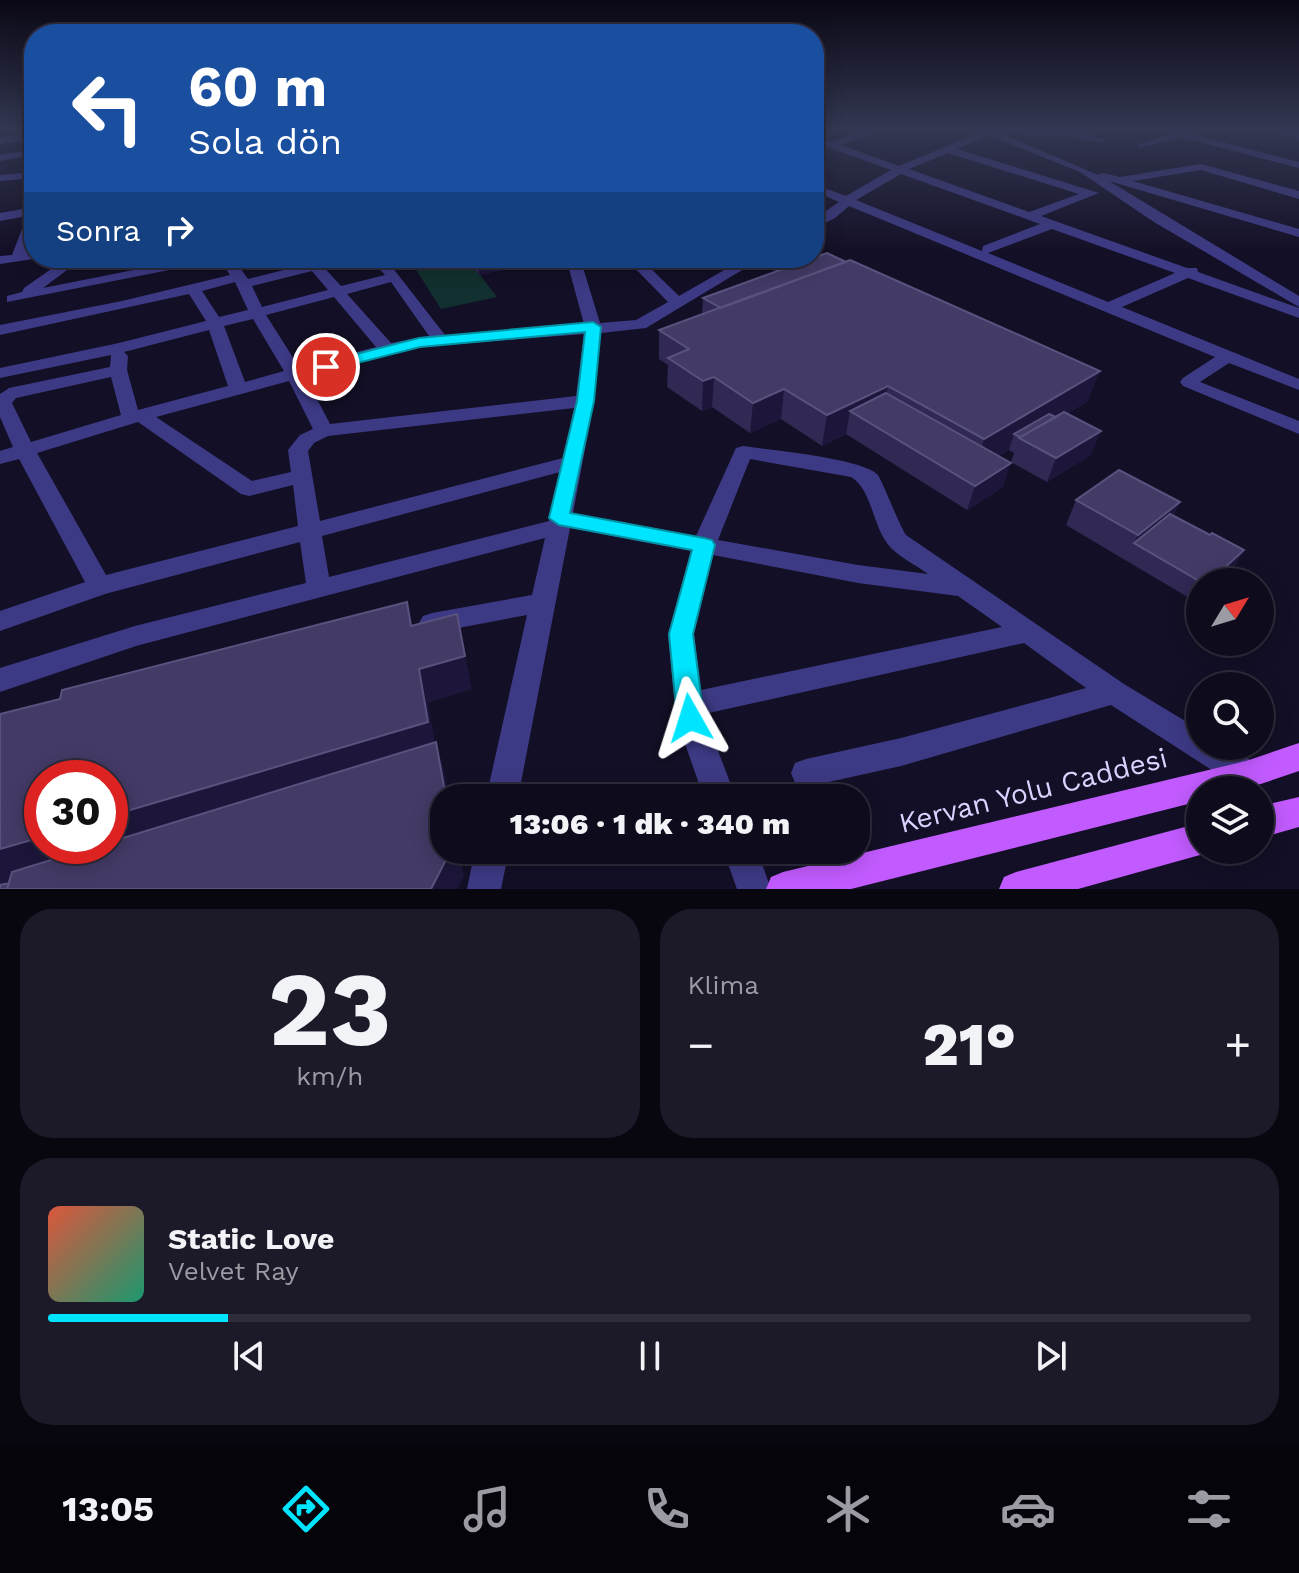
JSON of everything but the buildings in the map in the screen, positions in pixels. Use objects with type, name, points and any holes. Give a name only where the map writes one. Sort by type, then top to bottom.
[{"type":"main road","name":"Kervan Yolu Caddesi","points":[[783,889],[1246,775],[1299,757]]},
{"type":"main road","points":[[1274,818],[1299,812]]},
{"type":"main road","points":[[1016,889],[1186,843]]},
{"type":"street","points":[[824,217],[898,170]]},
{"type":"street","points":[[905,170],[1299,313]]},
{"type":"street","points":[[1012,170],[1092,197]]},
{"type":"street","points":[[1085,170],[1113,184],[1154,216],[1299,302]]},
{"type":"street","points":[[1029,216],[1092,197],[1113,184],[1183,170]]},
{"type":"street","points":[[1213,170],[1299,195]]},
{"type":"street","points":[[0,178],[24,176]]},
{"type":"street","points":[[1113,184],[1188,201],[1299,233]]},
{"type":"street","points":[[824,185],[1114,304],[1299,375]]},
{"type":"street","points":[[824,190],[988,249],[1299,385]]},
{"type":"street","points":[[1114,205],[1154,216],[1188,201]]},
{"type":"street","points":[[0,217],[24,214]]},
{"type":"street","points":[[988,249],[1052,224]]},
{"type":"street","points":[[18,258],[24,241]]},
{"type":"street","points":[[0,260],[24,258]]},
{"type":"street","points":[[1114,304],[1226,259]]},
{"type":"street","points":[[5,302],[39,286],[63,268]]},
{"type":"street","points":[[5,302],[167,268]]},
{"type":"street","points":[[233,268],[324,431]]},
{"type":"street","points":[[0,330],[305,268]]},
{"type":"street","points":[[317,268],[387,349]]},
{"type":"street","points":[[387,268],[441,341]]},
{"type":"street","points":[[505,784],[585,401],[593,327],[576,268]]},
{"type":"street","points":[[642,268],[677,303]]},
{"type":"street","points":[[0,458],[387,349],[441,341],[640,325],[677,303],[724,268]]},
{"type":"street","points":[[100,586],[24,449],[3,403],[9,394],[119,359],[215,323],[395,277]]},
{"type":"street","points":[[193,289],[215,323],[239,391]]},
{"type":"street","points":[[1227,356],[1189,382],[1299,428]]},
{"type":"street","points":[[0,373],[119,359]]},
{"type":"street","points":[[119,359],[137,418],[249,489],[302,476]]},
{"type":"street","points":[[319,589],[298,450],[307,439],[324,431],[585,401]]},
{"type":"street","points":[[715,784],[690,718],[681,634],[704,545],[743,452],[857,471],[870,479],[883,516],[898,541],[1114,692],[1246,775]]},
{"type":"street","points":[[0,621],[100,586],[570,463]]},
{"type":"street","points":[[0,680],[135,636],[319,589],[558,522],[858,574],[964,588]]},
{"type":"street","points":[[411,627],[542,603]]},
{"type":"street","points":[[689,705],[1027,632]]},
{"type":"street","points":[[806,773],[901,752],[1114,692]]},
{"type":"street","points":[[484,889],[489,864]]},
{"type":"street","points":[[745,864],[754,889]]},
{"type":"green space","points":[[415,268],[475,268],[497,297],[441,309]]},
{"type":"route","points":[[326,367],[419,342],[593,327],[585,401],[559,518],[704,545],[681,634],[690,718]]}]
